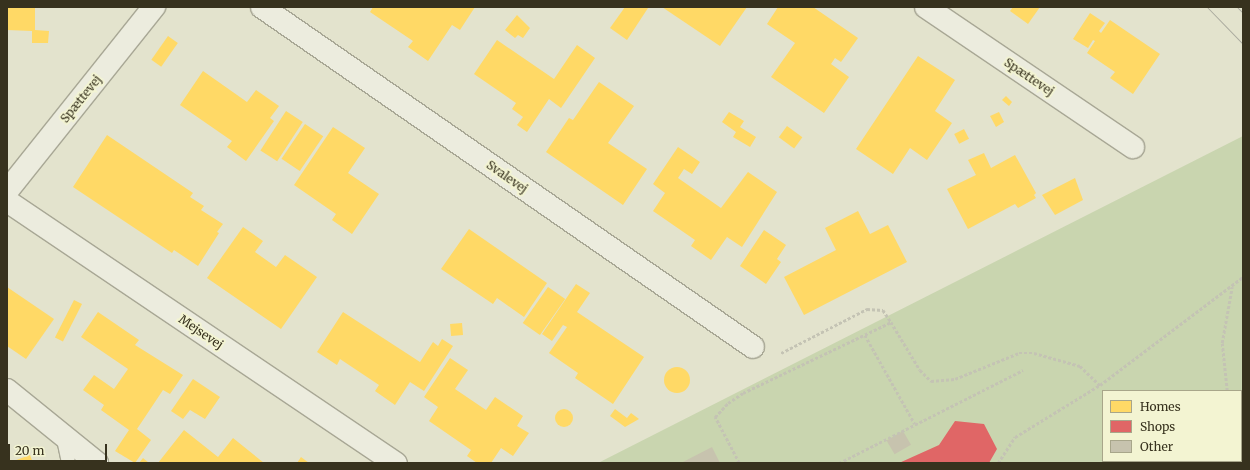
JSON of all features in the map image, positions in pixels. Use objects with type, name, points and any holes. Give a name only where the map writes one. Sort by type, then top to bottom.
[{"type":"street","name":"Spættevej","points":[[7,191],[154,7]]},
{"type":"street","name":"Svalevej","points":[[262,7],[753,347]]},
{"type":"street","name":"Spættevej","points":[[926,7],[1132,147]]},
{"type":"street","name":"Mejsevej","points":[[7,201],[396,463]]},
{"type":"street","points":[[7,390],[97,463]]},
{"type":"lane","points":[[62,434],[68,463]]},
{"type":"path","points":[[998,463],[1015,437],[1100,385],[1233,287],[1243,277]]},
{"type":"path","points":[[1227,390],[1222,343],[1233,287]]},
{"type":"path","points":[[775,356],[868,309],[883,310],[920,370],[931,381],[955,379],[1019,353],[1034,353],[1080,366],[1100,385]]},
{"type":"path","points":[[739,463],[715,417],[728,403],[743,393],[891,322]]},
{"type":"path","points":[[865,335],[915,424]]},
{"type":"path","points":[[839,463],[1024,370]]},
{"type":"green space","points":[[1243,136],[1243,463],[598,463]]},
{"type":"building: Homes","points":[[7,7],[35,7],[35,30],[49,31],[48,43],[32,43],[32,31],[7,30]]},
{"type":"building: Homes","points":[[373,7],[475,7],[460,30],[452,25],[428,61],[408,47],[413,41],[370,12]]},
{"type":"building: Homes","points":[[625,7],[648,8],[627,40],[610,28]]},
{"type":"building: Homes","points":[[662,7],[747,7],[720,46]]},
{"type":"building: Homes","points":[[778,7],[813,7],[858,38],[841,62],[835,58],[831,64],[849,77],[824,113],[771,77],[795,43],[767,24]]},
{"type":"building: Homes","points":[[1013,7],[1040,7],[1028,24],[1010,11]]},
{"type":"building: Homes","points":[[1090,13],[1105,23],[1099,31],[1101,33],[1110,20],[1160,54],[1133,94],[1110,78],[1115,72],[1087,53],[1095,41],[1093,40],[1088,48],[1073,39]]},
{"type":"building: Homes","points":[[517,15],[530,28],[523,38],[518,35],[515,38],[505,30]]},
{"type":"building: Homes","points":[[168,36],[178,43],[161,67],[151,60]]},
{"type":"building: Homes","points":[[497,40],[554,79],[577,45],[595,58],[561,108],[549,99],[527,132],[517,125],[523,117],[512,109],[516,103],[474,74]]},
{"type":"building: Homes","points":[[918,56],[955,80],[935,111],[952,123],[927,160],[910,148],[893,174],[856,149]]},
{"type":"building: Homes","points":[[203,71],[247,102],[256,90],[279,106],[270,118],[274,121],[246,161],[227,147],[232,141],[180,105]]},
{"type":"building: Homes","points":[[599,82],[634,106],[608,143],[647,169],[623,205],[546,152],[569,118],[573,120]]},
{"type":"building: Homes","points":[[1006,96],[1012,102],[1009,106],[1002,100]]},
{"type":"building: Homes","points":[[286,111],[303,122],[277,161],[260,150]]},
{"type":"building: Homes","points":[[729,112],[744,121],[740,127],[756,137],[750,147],[733,137],[736,132],[722,122]]},
{"type":"building: Homes","points":[[999,112],[1004,122],[996,127],[990,116]]},
{"type":"building: Homes","points":[[305,124],[323,136],[300,171],[282,159]]},
{"type":"building: Homes","points":[[787,126],[802,137],[794,148],[779,137]]},
{"type":"building: Homes","points":[[333,127],[365,148],[348,173],[379,194],[352,234],[332,220],[336,214],[294,185]]},
{"type":"building: Homes","points":[[964,129],[969,139],[959,144],[954,134]]},
{"type":"building: Homes","points":[[107,135],[193,193],[190,197],[204,206],[201,210],[223,224],[198,266],[174,250],[172,253],[73,187]]},
{"type":"building: Homes","points":[[678,147],[700,162],[692,174],[684,169],[678,178],[721,208],[748,172],[777,192],[742,247],[727,237],[711,260],[691,246],[695,240],[653,211],[665,193],[653,184]]},
{"type":"building: Homes","points":[[984,153],[991,168],[1015,155],[1036,193],[1034,195],[1036,198],[1018,208],[1015,204],[968,229],[947,189],[976,175],[968,160]]},
{"type":"building: Homes","points":[[1075,178],[1083,200],[1055,215],[1042,195]]},
{"type":"building: Homes","points":[[858,211],[870,234],[888,225],[907,262],[804,315],[784,277],[836,250],[825,228]]},
{"type":"building: Homes","points":[[243,227],[263,241],[255,252],[276,267],[285,255],[317,277],[281,329],[207,278]]},
{"type":"building: Homes","points":[[469,229],[547,283],[524,317],[497,298],[493,304],[441,269]]},
{"type":"building: Homes","points":[[764,230],[786,245],[777,259],[781,262],[766,284],[740,266]]},
{"type":"building: Homes","points":[[576,284],[590,293],[577,312],[644,357],[613,404],[575,378],[578,373],[549,353],[567,327],[563,325],[552,341],[542,334]]},
{"type":"building: Homes","points":[[7,287],[54,319],[26,359],[7,346]]},
{"type":"building: Homes","points":[[548,287],[565,299],[540,335],[523,323]]},
{"type":"building: Homes","points":[[74,300],[82,304],[63,342],[55,337]]},
{"type":"building: Homes","points":[[98,312],[139,340],[135,345],[183,375],[170,394],[163,390],[137,429],[151,440],[135,463],[115,451],[129,430],[101,410],[104,405],[83,390],[94,375],[114,389],[128,369],[81,337]]},
{"type":"building: Homes","points":[[343,312],[420,362],[433,342],[438,346],[442,339],[453,346],[424,391],[410,382],[395,405],[375,391],[379,385],[340,359],[337,365],[317,352]]},
{"type":"building: Homes","points":[[462,323],[463,335],[451,336],[450,324]]},
{"type":"building: Homes","points":[[450,358],[468,370],[455,389],[486,410],[495,397],[523,416],[517,426],[529,433],[513,456],[501,448],[491,463],[477,463],[467,456],[471,450],[429,421],[438,407],[424,397]]},
{"type":"building: Homes","points":[[677,367],[686,371],[690,380],[686,389],[677,393],[668,389],[664,380],[668,371]]},
{"type":"building: Homes","points":[[193,379],[220,397],[205,419],[190,410],[183,419],[171,411]]},
{"type":"building: Homes","points":[[564,409],[570,412],[573,418],[570,424],[564,427],[558,424],[555,418],[558,412]]},
{"type":"building: Homes","points":[[615,409],[627,418],[631,413],[639,419],[625,427],[610,416]]},
{"type":"building: Homes","points":[[184,430],[218,457],[233,438],[264,463],[158,463]]},
{"type":"building: Homes","points":[[30,455],[33,463],[8,463]]},
{"type":"building: Homes","points":[[301,457],[309,463],[297,463]]},
{"type":"building: Homes","points":[[143,458],[149,463],[139,463]]},
{"type":"building: Shops","points":[[955,421],[984,424],[997,449],[989,463],[899,463],[939,445]]},
{"type":"building: Other","points":[[903,431],[911,445],[895,454],[887,440]]},
{"type":"building: Other","points":[[712,447],[720,463],[681,463]]},
{"type":"tram line","points":[[1207,7],[1243,44]]},
{"type":"tram line","points":[[1237,7],[1243,13]]}]
